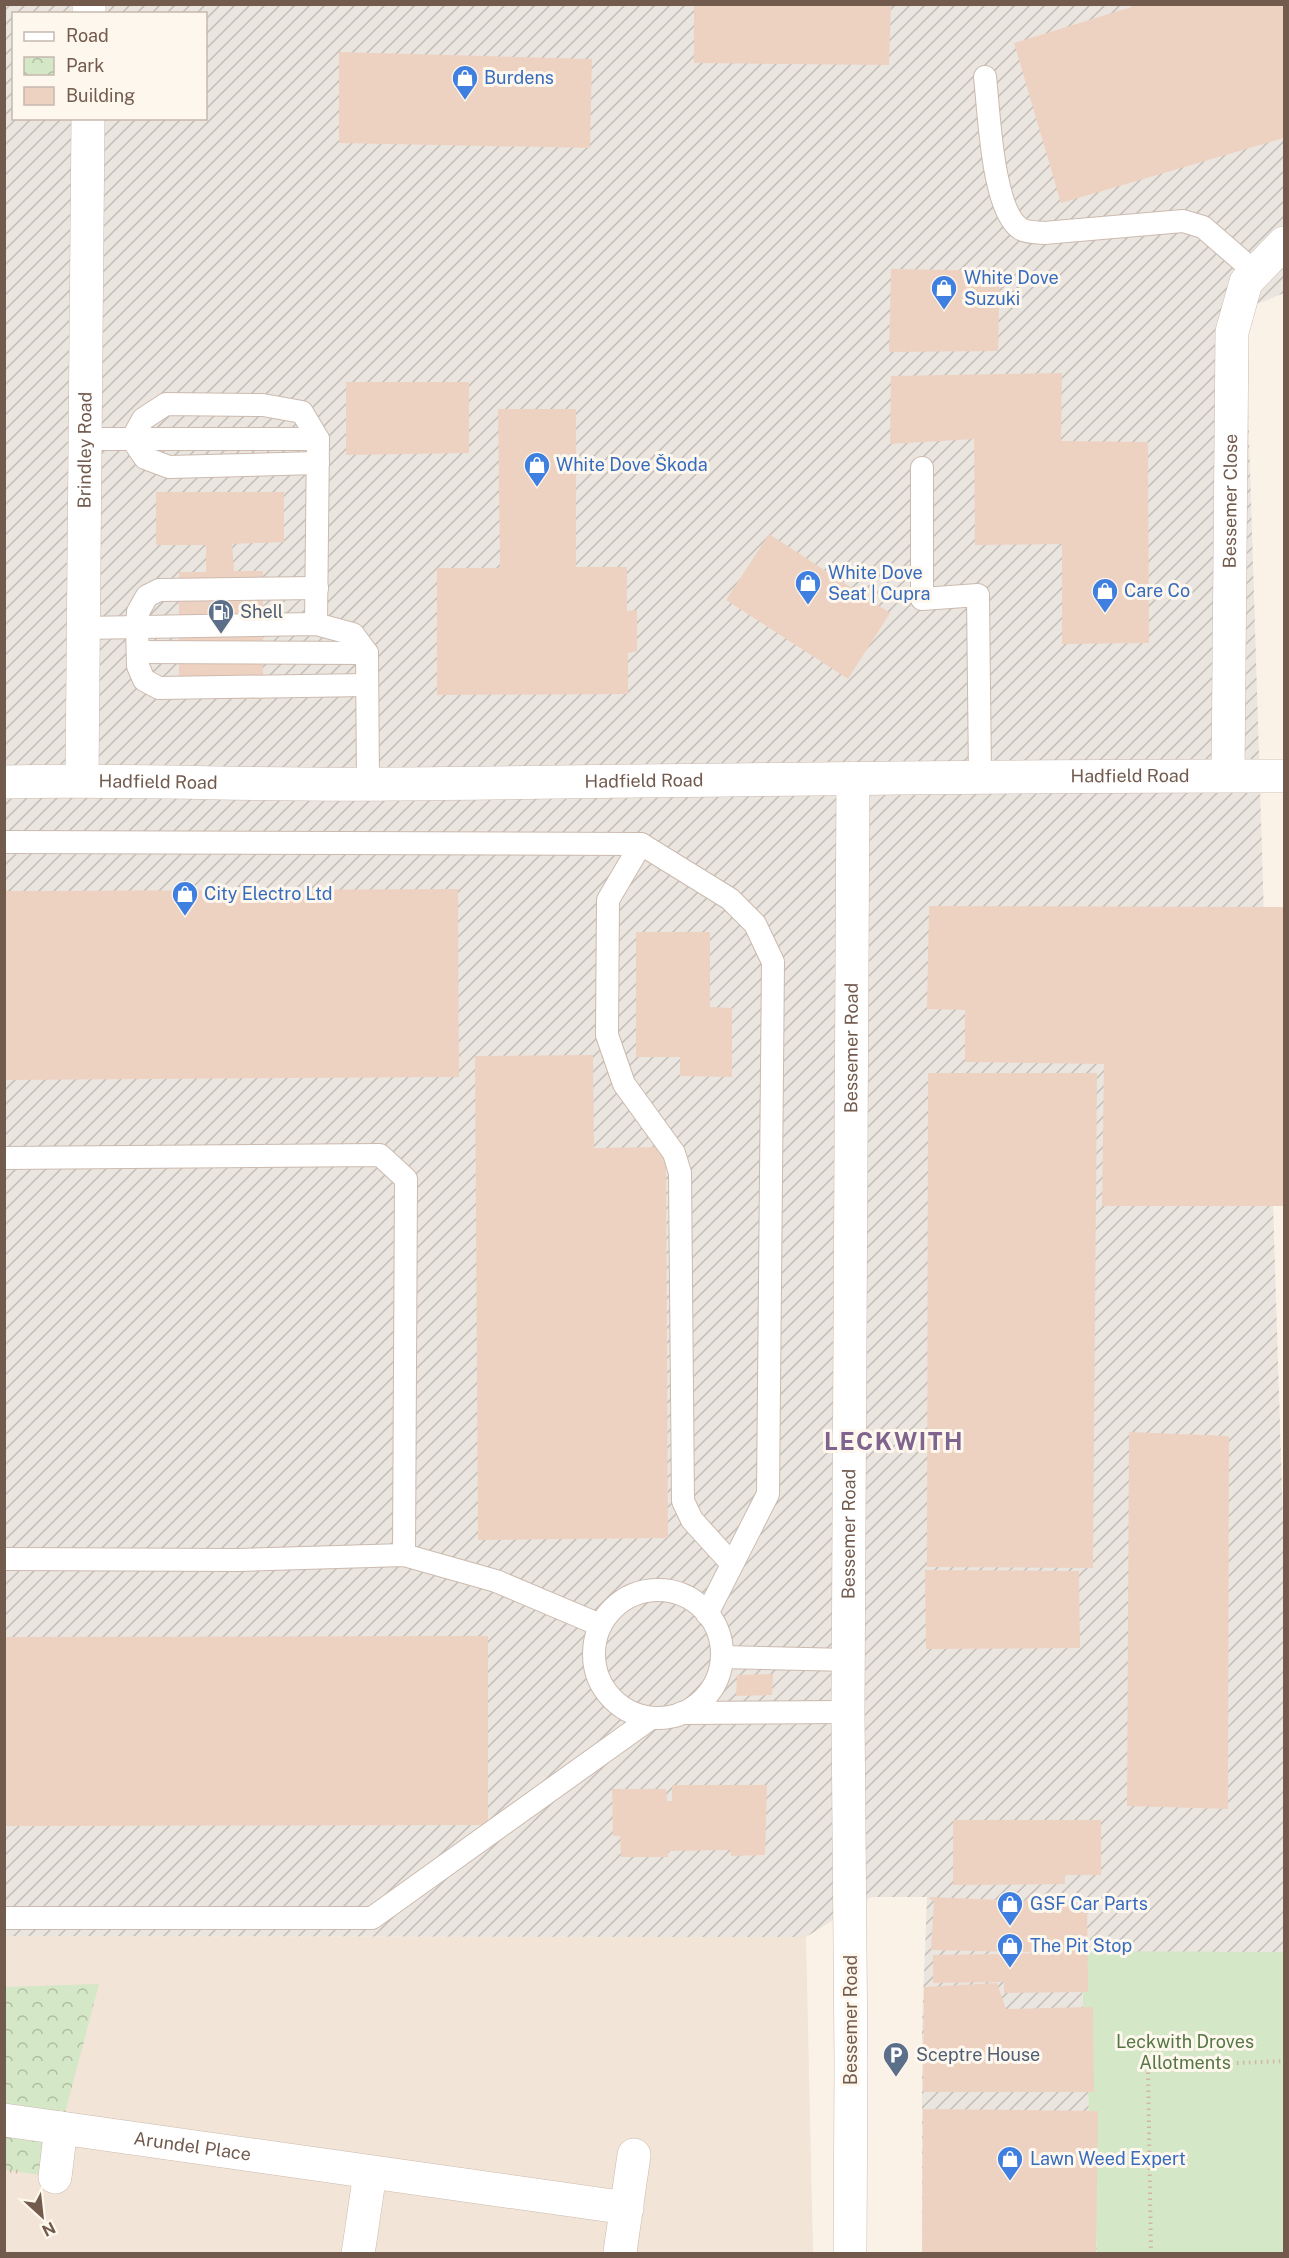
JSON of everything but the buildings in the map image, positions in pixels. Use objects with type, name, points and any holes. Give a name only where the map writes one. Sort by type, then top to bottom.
[{"type":"street","name":"Brindley Road","points":[[82,780],[88,120]]},
{"type":"street","name":"Bessemer Close","points":[[1228,775],[1232,332],[1246,282],[1284,243]]},
{"type":"street","name":"Hadfield Road","points":[[4,782],[82,780],[368,784],[1284,776]]},
{"type":"street","name":"Bessemer Road","points":[[850,2253],[848,1712],[853,778]]},
{"type":"street","name":"Arundel Place","points":[[4,2120],[627,2208]]},
{"type":"street","points":[[55,2176],[61,2128]]},
{"type":"street","points":[[621,2252],[634,2155]]},
{"type":"street","points":[[358,2253],[370,2173]]},
{"type":"lane","points":[[985,77],[997,184],[1009,217],[1022,230],[1044,233],[1183,221],[1203,227],[1255,272]]},
{"type":"lane","points":[[132,439],[143,418],[166,404],[263,405],[302,412],[318,439],[316,624]]},
{"type":"lane","points":[[85,439],[318,439]]},
{"type":"lane","points":[[132,439],[145,458],[169,466],[318,464]]},
{"type":"lane","points":[[922,468],[922,598],[978,596],[980,777]]},
{"type":"lane","points":[[316,588],[159,590],[147,596],[138,612],[137,627],[138,666],[144,680],[159,688],[367,685]]},
{"type":"lane","points":[[83,628],[316,624],[353,634],[367,653],[368,784]]},
{"type":"lane","points":[[138,652],[367,653]]},
{"type":"lane","points":[[4,842],[641,844],[730,899],[755,924],[773,962],[768,1494],[707,1614]]},
{"type":"lane","points":[[641,844],[608,900],[607,1035],[624,1084],[674,1153],[680,1173],[683,1501],[692,1520],[732,1564]]},
{"type":"lane","points":[[4,1158],[380,1155],[406,1179],[404,1555]]},
{"type":"lane","points":[[4,1559],[238,1560],[404,1555],[496,1581],[600,1625]]},
{"type":"lane","points":[[646,1591],[668,1591],[683,1595],[701,1607],[722,1640],[722,1657],[718,1673],[708,1693],[682,1713],[668,1718],[651,1718],[630,1712],[604,1690],[594,1665],[594,1643],[600,1625],[614,1607],[625,1599],[646,1591]]},
{"type":"lane","points":[[722,1657],[849,1660]]},
{"type":"lane","points":[[682,1713],[848,1712]]},
{"type":"lane","points":[[4,1918],[372,1918],[651,1718]]},
{"type":"path","points":[[1151,2253],[1148,2067],[1284,2061]]},
{"type":"shaded area","points":[[5,5],[1284,5],[1284,293],[1245,309],[1284,1554],[1284,1952],[1080,1952],[1097,2253],[922,2253],[922,2026],[927,1897],[871,1897],[806,1937],[5,1936]]},
{"type":"shaded area","points":[[5,1936],[806,1937],[813,2253],[5,2254]]},
{"type":"green space","name":"Leckwith Droves Allotments","points":[[1080,1951],[1284,1952],[1284,2253],[1097,2253]]},
{"type":"green space","points":[[99,1984],[61,2128],[55,2177],[5,2170],[5,1987]]},
{"type":"place","name":"Burdens","points":[[465,101]]},
{"type":"place","name":"White Dove Suzuki","points":[[944,311]]},
{"type":"place","name":"White Dove Škoda","points":[[537,488]]},
{"type":"place","name":"White Dove Seat | Cupra","points":[[808,606]]},
{"type":"place","name":"Care Co","points":[[1105,614]]},
{"type":"place","name":"Shell","points":[[221,635]]},
{"type":"place","name":"City Electro Ltd","points":[[185,917]]},
{"type":"place","name":"GSF Car Parts","points":[[1010,1927]]},
{"type":"place","name":"The Pit Stop","points":[[1010,1969]]},
{"type":"place","name":"Sceptre House","points":[[896,2078]]},
{"type":"place","name":"Lawn Weed Expert","points":[[1010,2182]]},
{"type":"district","name":"LECKWITH","points":[[894,1442]]}]
